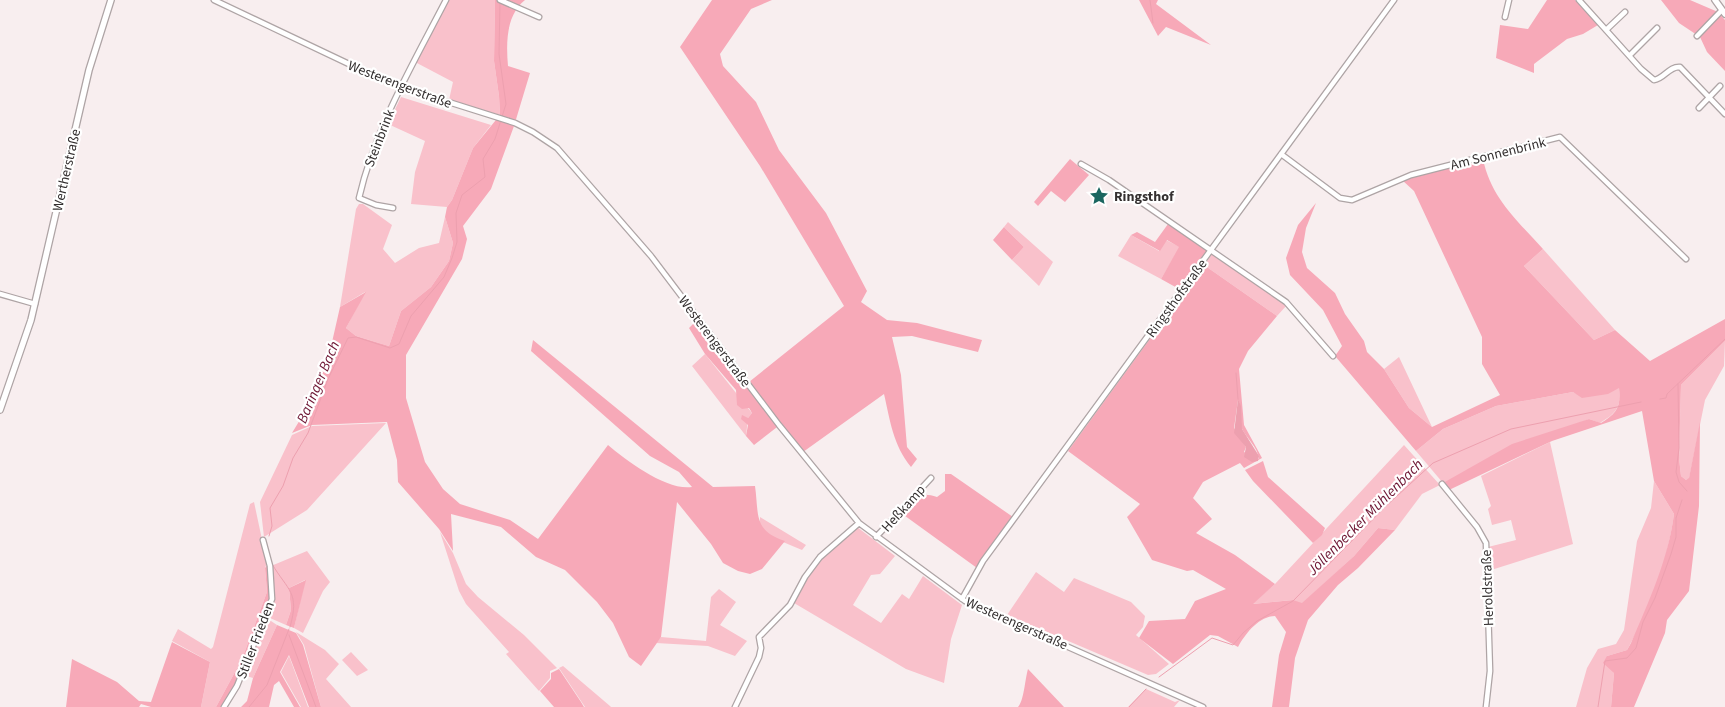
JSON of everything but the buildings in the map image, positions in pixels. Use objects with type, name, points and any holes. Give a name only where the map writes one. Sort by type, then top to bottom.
[{"type":"main road","name":"Wertherstraße","points":[[0,410],[25,341],[89,70],[111,0]]},
{"type":"main road","points":[[1715,0],[1722,10]]},
{"type":"street","name":"Westerengerstraße","points":[[214,0],[338,60],[401,87],[502,119],[533,132],[557,148],[657,264],[779,425],[858,523],[962,599],[1204,707]]},
{"type":"street","name":"Steinbrink","points":[[393,208],[376,205],[359,198],[384,124],[446,0]]},
{"type":"street","points":[[501,0],[539,17]]},
{"type":"street","name":"Ringsthofstraße","points":[[962,599],[983,561],[1394,0]]},
{"type":"street","points":[[1505,17],[1508,0]]},
{"type":"street","points":[[1579,0],[1654,80],[1659,79],[1673,68],[1680,67],[1725,114]]},
{"type":"street","points":[[1697,36],[1722,10],[1725,1]]},
{"type":"street","points":[[1606,30],[1626,12]]},
{"type":"street","points":[[1630,55],[1657,28]]},
{"type":"street","points":[[1699,108],[1720,86]]},
{"type":"street","name":"Am Sonnenbrink","points":[[1281,154],[1340,198],[1352,200],[1411,175],[1492,156],[1560,137],[1686,259]]},
{"type":"street","points":[[1081,164],[1109,180],[1286,302],[1333,356]]},
{"type":"street","points":[[0,294],[35,304]]},
{"type":"street","name":"Heßkamp","points":[[876,537],[931,478]]},
{"type":"street","name":"Heroldstraße","points":[[1442,484],[1477,527],[1486,543],[1490,671],[1486,707]]},
{"type":"street","points":[[736,707],[762,648],[759,637],[790,605],[805,577],[820,557],[858,523]]},
{"type":"street","name":"Stiller Frieden","points":[[224,707],[237,686],[272,599],[270,566],[263,540]]},
{"type":"shaded area","points":[[448,0],[495,0],[494,61],[500,115],[449,100],[453,82],[415,62]]},
{"type":"shaded area","points":[[495,0],[525,0],[514,13],[511,21],[507,39],[507,57],[508,66],[530,73],[514,126],[491,189],[463,226],[467,239],[462,259],[406,355],[406,398],[425,462],[443,489],[460,504],[510,520],[538,539],[608,445],[659,480],[682,487],[692,487],[679,472],[650,456],[531,351],[533,340],[713,487],[755,486],[758,513],[762,527],[775,537],[785,541],[762,569],[750,574],[738,571],[723,563],[711,544],[677,502],[661,637],[641,666],[629,657],[613,623],[597,602],[565,570],[536,557],[501,527],[451,514],[453,551],[439,529],[398,482],[397,460],[387,422],[312,425],[292,433],[312,400],[317,377],[330,351],[340,307],[366,292],[346,328],[356,336],[389,346],[401,311],[431,287],[449,261],[453,243],[445,217],[447,207],[452,200],[473,148],[500,115],[494,61]]},
{"type":"shaded area","points":[[712,0],[772,0],[751,9],[720,54],[723,66],[756,102],[779,150],[826,213],[867,291],[861,302],[887,320],[917,323],[982,340],[978,352],[912,336],[892,337],[901,375],[907,447],[917,459],[911,467],[896,441],[884,394],[803,452],[781,424],[754,445],[746,436],[748,425],[741,419],[742,415],[748,418],[752,413],[749,408],[742,409],[737,405],[736,390],[705,354],[689,328],[694,323],[740,382],[749,382],[844,306],[760,166],[680,47]]},
{"type":"shaded area","points":[[1139,0],[1158,0],[1156,4],[1211,45],[1166,27],[1158,36]]},
{"type":"shaded area","points":[[1547,0],[1575,0],[1598,25],[1583,34],[1567,39],[1534,64],[1534,73],[1496,58],[1500,25],[1528,29]]},
{"type":"shaded area","points":[[1661,0],[1690,0],[1718,12],[1725,20],[1725,71],[1707,52],[1700,37],[1679,23]]},
{"type":"shaded area","points":[[401,97],[491,125],[473,148],[452,200],[447,207],[411,204],[415,172],[425,141],[388,124]]},
{"type":"shaded area","points":[[1070,159],[1089,175],[1065,202],[1051,191],[1038,206],[1034,202]]},
{"type":"shaded area","points":[[1483,159],[1492,185],[1506,208],[1543,249],[1524,266],[1594,340],[1615,330],[1650,361],[1725,319],[1725,341],[1681,385],[1679,458],[1681,476],[1686,480],[1689,478],[1700,422],[1699,506],[1689,591],[1667,620],[1665,633],[1634,707],[1611,707],[1614,673],[1603,663],[1607,656],[1627,650],[1631,643],[1663,564],[1674,514],[1654,481],[1642,411],[1552,441],[1449,490],[1443,483],[1512,444],[1589,419],[1601,423],[1617,409],[1619,388],[1608,394],[1582,398],[1573,392],[1496,406],[1443,429],[1416,451],[1335,356],[1342,346],[1323,310],[1290,275],[1286,258],[1298,225],[1316,203],[1306,228],[1302,252],[1307,268],[1335,293],[1345,314],[1364,341],[1367,352],[1384,369],[1409,408],[1432,427],[1500,395],[1482,364],[1482,337],[1414,191],[1402,180]]},
{"type":"shaded area","points":[[359,204],[363,204],[392,225],[383,249],[395,263],[419,248],[439,243],[445,217],[453,243],[449,261],[431,287],[401,311],[389,346],[356,336],[346,328],[365,292],[340,307],[356,209]]},
{"type":"shaded area","points":[[1008,222],[1053,262],[1039,286],[1012,260],[1024,247],[1004,227]]},
{"type":"shaded area","points":[[1168,224],[1207,251],[1179,289],[1161,279],[1179,247],[1167,240],[1160,251],[1131,235],[1137,232],[1155,242]]},
{"type":"shaded area","points":[[1004,227],[1024,247],[1012,260],[993,240]]},
{"type":"shaded area","points":[[1131,235],[1159,251],[1166,240],[1180,247],[1161,279],[1118,256]]},
{"type":"shaded area","points":[[1543,249],[1615,330],[1594,340],[1524,266]]},
{"type":"shaded area","points":[[1212,254],[1287,305],[1277,316],[1204,265]]},
{"type":"shaded area","points":[[1204,265],[1277,316],[1248,351],[1239,369],[1244,425],[1262,458],[1244,468],[1240,463],[1203,482],[1193,498],[1212,519],[1196,533],[1235,555],[1275,584],[1253,604],[1293,600],[1302,603],[1354,556],[1378,528],[1395,530],[1358,568],[1338,585],[1308,620],[1295,658],[1289,707],[1272,707],[1279,655],[1286,632],[1275,616],[1258,622],[1244,637],[1238,647],[1218,636],[1210,635],[1173,664],[1139,638],[1149,621],[1185,619],[1195,601],[1226,589],[1193,570],[1187,571],[1152,560],[1127,517],[1140,504],[1068,451]],"holes":[[[1238,400],[1241,427],[1256,450],[1259,459],[1244,452],[1246,447],[1234,428]]]},
{"type":"shaded area","points":[[1725,341],[1724,366],[1705,400],[1689,479],[1686,480],[1681,476],[1679,458],[1681,385]]},
{"type":"shaded area","points":[[705,354],[752,413],[748,418],[746,436],[692,366]]},
{"type":"shaded area","points":[[1399,357],[1432,427],[1409,408],[1384,369]]},
{"type":"shaded area","points":[[1619,388],[1617,409],[1600,423],[1589,419],[1443,483],[1416,451],[1443,429],[1496,406],[1573,392],[1577,394]]},
{"type":"shaded area","points":[[1238,399],[1241,406],[1242,429],[1259,456],[1258,461],[1252,462],[1244,457],[1246,447],[1234,433]]},
{"type":"shaded area","points":[[386,423],[307,510],[264,537],[260,502],[292,435],[312,426]]},
{"type":"shaded area","points":[[1550,442],[1573,544],[1488,571],[1488,547],[1516,540],[1511,520],[1492,525],[1488,509],[1491,506],[1481,476]]},
{"type":"shaded area","points":[[1404,445],[1440,485],[1422,494],[1395,530],[1378,528],[1354,556],[1302,604],[1292,600],[1252,604],[1275,584]]},
{"type":"shaded area","points":[[1263,461],[1268,477],[1325,528],[1322,535],[1313,543],[1253,481],[1245,470]]},
{"type":"shaded area","points":[[945,474],[951,474],[1013,517],[977,568],[901,513],[913,500],[920,496],[930,495],[937,497],[945,491]]},
{"type":"shaded area","points":[[1654,481],[1674,514],[1663,566],[1657,584],[1627,650],[1607,656],[1614,673],[1611,707],[1576,707],[1587,668],[1598,649],[1616,644],[1624,630],[1637,541],[1651,508]]},
{"type":"shaded area","points":[[254,502],[267,563],[265,568],[267,592],[242,659],[216,707],[201,707],[210,662],[172,641],[178,629],[211,649],[213,647],[250,504]]},
{"type":"shaded area","points":[[760,517],[806,545],[802,550],[771,537],[760,526]]},
{"type":"shaded area","points":[[857,527],[895,556],[880,574],[871,575],[853,605],[881,623],[902,594],[909,599],[923,576],[962,605],[951,639],[944,683],[906,669],[794,603],[807,580],[828,552]]},
{"type":"shaded area","points":[[440,532],[453,553],[466,584],[478,597],[524,635],[557,668],[550,671],[550,678],[539,691],[506,654],[509,652],[466,604],[459,591]]},
{"type":"shaded area","points":[[307,551],[330,582],[323,591],[303,633],[294,628],[305,580],[289,588],[291,610],[286,625],[270,618],[268,614],[274,590],[271,566]]},
{"type":"shaded area","points":[[268,564],[272,596],[233,691],[223,707],[216,707],[242,659],[267,592],[265,568]]},
{"type":"shaded area","points":[[1036,572],[1064,592],[1074,578],[1131,602],[1145,616],[1143,627],[1136,635],[1169,664],[1156,674],[1148,675],[1007,615]]},
{"type":"shaded area","points":[[306,580],[294,628],[286,625],[291,610],[289,588]]},
{"type":"shaded area","points":[[719,589],[736,602],[720,625],[747,641],[735,656],[708,646],[656,643],[661,637],[706,641],[711,597]]},
{"type":"shaded area","points":[[271,621],[277,625],[253,678],[243,675],[265,624]]},
{"type":"shaded area","points":[[277,625],[296,633],[303,645],[321,707],[309,707],[289,655],[280,672],[300,707],[294,707],[279,681],[274,685],[269,707],[241,707],[247,701],[253,678]]},
{"type":"shaded area","points":[[296,632],[325,650],[339,664],[326,679],[351,707],[321,707],[304,645]]},
{"type":"shaded area","points":[[172,642],[210,662],[201,707],[151,707],[141,704],[139,707],[66,707],[72,659],[117,682],[139,701],[151,702]]},
{"type":"shaded area","points":[[351,652],[368,670],[357,676],[342,660]]},
{"type":"shaded area","points":[[289,656],[308,707],[301,707],[281,672]]},
{"type":"shaded area","points":[[563,666],[611,707],[585,707],[559,668]]},
{"type":"shaded area","points":[[559,669],[584,707],[554,707],[540,691],[551,679],[551,673]]},
{"type":"shaded area","points":[[1028,669],[1064,707],[1018,707],[1023,695]]},
{"type":"shaded area","points":[[1146,689],[1175,702],[1180,700],[1174,707],[1128,707]]},
{"type":"waterway","points":[[1150,0],[1153,23]]},
{"type":"waterway","name":"Baringer Bach","points":[[269,536],[272,526],[270,508],[283,486],[293,458],[308,433],[328,379],[348,338],[356,337],[390,348],[399,344],[411,316],[444,277],[457,242],[456,213],[462,195],[485,177],[483,159],[495,139],[506,104],[499,54],[500,1]]},
{"type":"waterway","points":[[1660,399],[1666,398],[1667,394],[1725,339]]},
{"type":"waterway","points":[[1236,373],[1238,399]]},
{"type":"waterway","points":[[1678,384],[1679,448],[1676,472],[1679,482],[1687,491]]},
{"type":"waterway","name":"Jöllenbecker Mühlenbach","points":[[1159,677],[1212,638],[1233,645],[1257,621],[1293,601],[1385,507],[1433,463],[1511,429],[1641,402]]},
{"type":"waterway","points":[[1598,707],[1605,661],[1627,658],[1636,648],[1643,622],[1655,598],[1671,554],[1676,537],[1676,518],[1682,500]]},
{"type":"waterway","name":"Baringer Bach","points":[[272,564],[293,599],[294,606],[290,627]]},
{"type":"waterway","name":"Baringer Bach","points":[[249,707],[267,685],[289,629]]},
{"type":"waterway","points":[[289,635],[316,707]]},
{"type":"waterway","name":"Jöllenbecker Mühlenbach","points":[[1129,707],[1146,689]]},
{"type":"place","name":"Ringsthof","points":[[1099,196]]}]
